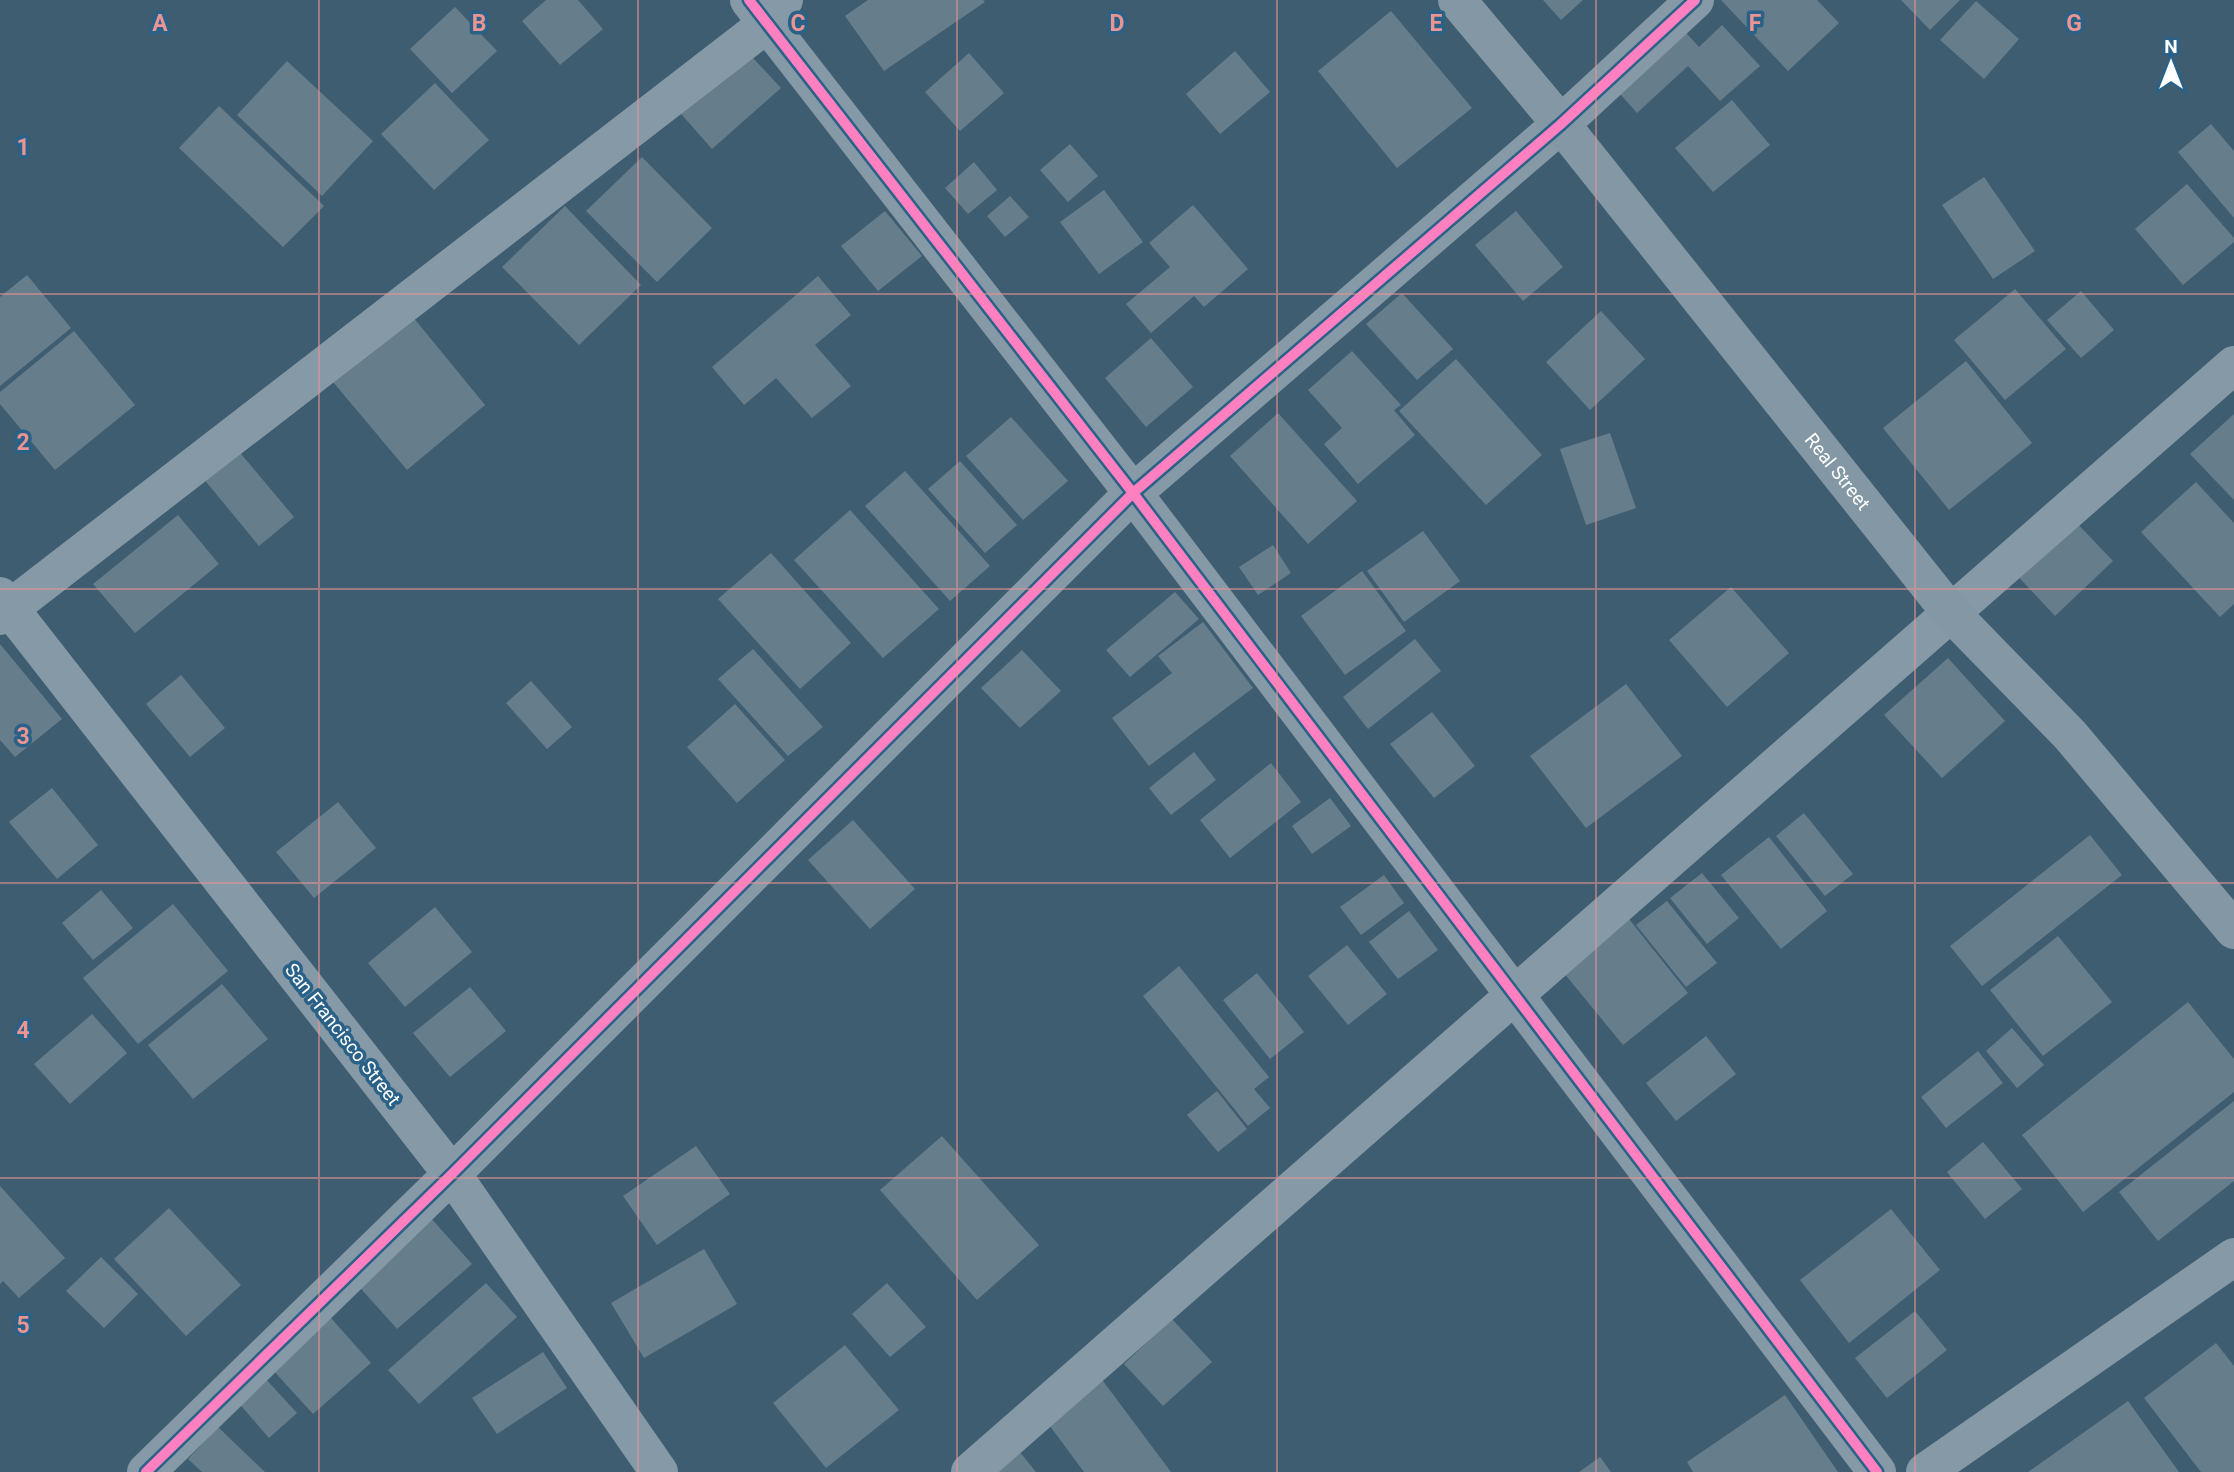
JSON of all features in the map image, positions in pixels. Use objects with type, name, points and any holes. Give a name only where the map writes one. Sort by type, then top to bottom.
[{"type":"main road","name":"Real Street","points":[[1457,0],[1561,124],[1950,612],[2070,736],[2234,930]]},
{"type":"street","points":[[146,1472],[452,1174],[1133,493],[1561,124],[1695,0]]},
{"type":"street","points":[[3,607],[767,8],[1877,1472]]},
{"type":"street","points":[[970,1472],[2234,365]]},
{"type":"street","name":"San Francisco Street","points":[[3,607],[452,1174],[659,1472]]},
{"type":"street","points":[[1925,1472],[2234,1257]]},
{"type":"building","points":[[546,0],[578,0],[603,29],[560,65],[522,21]]},
{"type":"building","points":[[868,0],[985,2],[884,71],[845,16]]},
{"type":"building","points":[[1543,0],[1583,0],[1561,20]]},
{"type":"building","points":[[1721,0],[1817,0],[1839,23],[1788,71]]},
{"type":"building","points":[[1901,0],[1960,0],[1930,30]]},
{"type":"building","points":[[1976,1],[2019,39],[1984,79],[1940,40]]},
{"type":"building","points":[[455,7],[497,51],[452,93],[410,49]]},
{"type":"building","points":[[1391,11],[1472,108],[1397,168],[1318,71]]},
{"type":"building","points":[[1678,24],[1699,47],[1722,25],[1760,66],[1720,101],[1688,66],[1637,113],[1612,85]]},
{"type":"building","points":[[743,47],[781,88],[712,149],[675,107]]},
{"type":"building","points":[[1235,51],[1270,92],[1220,134],[1186,94]]},
{"type":"building","points":[[969,53],[1004,93],[960,131],[925,92]]},
{"type":"building","points":[[287,61],[373,141],[322,196],[237,115]]},
{"type":"building","points":[[435,83],[489,140],[434,190],[381,134]]},
{"type":"building","points":[[1732,100],[1770,145],[1713,192],[1675,148]]},
{"type":"building","points":[[219,106],[324,206],[283,247],[179,148]]},
{"type":"building","points":[[2211,124],[2234,151],[2234,218],[2178,152]]},
{"type":"building","points":[[1070,144],[1098,176],[1068,202],[1040,170]]},
{"type":"building","points":[[642,157],[712,228],[657,282],[586,211]]},
{"type":"building","points":[[974,162],[997,190],[968,214],[945,188]]},
{"type":"building","points":[[1984,177],[2035,251],[1993,279],[1942,205]]},
{"type":"building","points":[[2187,184],[2234,238],[2234,242],[2183,285],[2135,229]]},
{"type":"building","points":[[1104,190],[1143,242],[1099,274],[1060,222]]},
{"type":"building","points":[[1010,196],[1029,217],[1005,237],[987,216]]},
{"type":"building","points":[[1193,205],[1248,269],[1204,307],[1194,296],[1151,333],[1126,304],[1170,267],[1149,243]]},
{"type":"building","points":[[565,206],[641,285],[579,345],[502,267]]},
{"type":"building","points":[[885,211],[922,256],[878,291],[841,246]]},
{"type":"building","points":[[1516,211],[1563,267],[1523,301],[1475,245]]},
{"type":"building","points":[[27,275],[71,328],[0,386],[0,297]]},
{"type":"building","points":[[818,276],[851,315],[815,345],[851,386],[812,418],[776,378],[744,405],[712,367]]},
{"type":"building","points":[[2015,289],[2066,349],[2005,400],[1954,340]]},
{"type":"building","points":[[2081,291],[2114,330],[2081,358],[2047,320]]},
{"type":"building","points":[[1402,293],[1453,349],[1417,380],[1366,324]]},
{"type":"building","points":[[1601,311],[1645,359],[1590,410],[1546,362]]},
{"type":"building","points":[[413,317],[485,405],[407,470],[333,382]]},
{"type":"building","points":[[74,331],[135,405],[55,470],[0,404],[0,392]]},
{"type":"building","points":[[1151,338],[1193,387],[1146,427],[1105,378]]},
{"type":"building","points":[[1352,351],[1401,405],[1394,410],[1415,435],[1358,484],[1324,444],[1342,428],[1308,390]]},
{"type":"building","points":[[1456,359],[1542,455],[1486,505],[1399,411]]},
{"type":"building","points":[[1966,361],[2032,443],[1949,510],[1883,428]]},
{"type":"building","points":[[1278,413],[1357,501],[1308,544],[1230,456]]},
{"type":"building","points":[[2234,414],[2234,500],[2190,454]]},
{"type":"building","points":[[1011,417],[1068,481],[1023,520],[966,456]]},
{"type":"building","points":[[1610,433],[1636,508],[1586,525],[1560,449]]},
{"type":"building","points":[[232,443],[294,517],[259,546],[198,472]]},
{"type":"building","points":[[960,461],[1017,525],[985,553],[928,489]]},
{"type":"building","points":[[905,471],[990,566],[950,601],[865,506]]},
{"type":"building","points":[[2196,482],[2234,523],[2234,604],[2220,617],[2141,532]]},
{"type":"building","points":[[850,510],[939,609],[883,658],[794,560]]},
{"type":"building","points":[[178,515],[219,564],[135,633],[93,584]]},
{"type":"building","points":[[2071,517],[2113,561],[2055,616],[2013,571]]},
{"type":"building","points":[[1423,531],[1460,581],[1404,622],[1367,571]]},
{"type":"building","points":[[1273,545],[1291,573],[1258,595],[1239,567]]},
{"type":"building","points":[[771,553],[851,643],[800,689],[718,599]]},
{"type":"building","points":[[1362,571],[1406,631],[1345,675],[1301,616]]},
{"type":"building","points":[[1731,587],[1789,653],[1727,707],[1669,640]]},
{"type":"building","points":[[1175,592],[1199,619],[1130,677],[1106,650]]},
{"type":"building","points":[[1203,622],[1253,688],[1149,766],[1112,718],[1172,673],[1158,656]]},
{"type":"building","points":[[1415,639],[1441,671],[1368,729],[1343,697]]},
{"type":"building","points":[[0,644],[62,719],[15,757],[0,740]]},
{"type":"building","points":[[753,649],[823,727],[788,756],[718,679]]},
{"type":"building","points":[[1022,650],[1061,691],[1020,728],[981,688]]},
{"type":"building","points":[[1948,658],[2005,721],[1942,778],[1884,715]]},
{"type":"building","points":[[181,675],[225,728],[190,757],[146,704]]},
{"type":"building","points":[[531,681],[572,727],[547,749],[506,703]]},
{"type":"building","points":[[1626,684],[1682,756],[1586,828],[1530,756]]},
{"type":"building","points":[[735,704],[785,760],[737,803],[687,747]]},
{"type":"building","points":[[1432,712],[1475,766],[1434,798],[1390,744]]},
{"type":"building","points":[[1194,752],[1216,780],[1171,815],[1149,788]]},
{"type":"building","points":[[1271,763],[1301,802],[1230,858],[1200,820]]},
{"type":"building","points":[[52,788],[98,845],[57,879],[9,822]]},
{"type":"building","points":[[1330,798],[1351,826],[1312,854],[1292,826]]},
{"type":"building","points":[[338,802],[376,848],[314,898],[276,852]]},
{"type":"building","points":[[1804,813],[1853,874],[1825,896],[1776,836]]},
{"type":"building","points":[[853,820],[915,889],[870,929],[808,860]]},
{"type":"building","points":[[2090,835],[2122,875],[1982,986],[1950,946]]},
{"type":"building","points":[[1769,837],[1827,911],[1781,949],[1721,875]]},
{"type":"building","points":[[1702,873],[1739,918],[1707,944],[1670,898]]},
{"type":"building","points":[[1384,875],[1404,903],[1361,935],[1340,907]]},
{"type":"building","points":[[101,890],[133,928],[93,960],[62,923]]},
{"type":"building","points":[[1667,901],[1717,963],[1686,987],[1636,925]]},
{"type":"building","points":[[173,904],[228,971],[138,1044],[83,978]]},
{"type":"building","points":[[435,907],[472,952],[405,1007],[368,963]]},
{"type":"building","points":[[1409,911],[1438,950],[1398,979],[1369,942]]},
{"type":"building","points":[[1629,919],[1688,993],[1623,1045],[1563,972]]},
{"type":"building","points":[[2058,936],[2112,1002],[2043,1056],[1990,990]]},
{"type":"building","points":[[1347,945],[1387,994],[1348,1025],[1308,976]]},
{"type":"building","points":[[1179,966],[1269,1077],[1254,1089],[1270,1108],[1248,1126],[1143,996]]},
{"type":"building","points":[[1257,973],[1304,1032],[1270,1059],[1223,1000]]},
{"type":"building","points":[[222,984],[268,1039],[193,1099],[148,1045]]},
{"type":"building","points":[[470,987],[506,1031],[450,1077],[413,1033]]},
{"type":"building","points":[[2188,1002],[2234,1059],[2234,1092],[2083,1212],[2022,1135]]},
{"type":"building","points":[[92,1014],[127,1053],[70,1104],[34,1064]]},
{"type":"building","points":[[2012,1028],[2044,1065],[2017,1088],[1986,1051]]},
{"type":"building","points":[[1706,1036],[1736,1074],[1676,1121],[1646,1083]]},
{"type":"building","points":[[1978,1051],[2003,1083],[1946,1128],[1921,1097]]},
{"type":"building","points":[[1217,1091],[1247,1129],[1218,1152],[1187,1115]]},
{"type":"building","points":[[2234,1101],[2234,1181],[2158,1241],[2119,1192]]},
{"type":"building","points":[[942,1136],[1039,1245],[977,1300],[880,1190]]},
{"type":"building","points":[[1983,1142],[2022,1189],[1985,1219],[1947,1172]]},
{"type":"building","points":[[696,1146],[730,1194],[657,1245],[623,1196]]},
{"type":"building","points":[[0,1186],[65,1258],[19,1298],[3,1281],[0,1284]]},
{"type":"building","points":[[169,1208],[241,1285],[186,1336],[114,1259]]},
{"type":"building","points":[[1891,1209],[1940,1270],[1849,1343],[1800,1280]]},
{"type":"building","points":[[429,1216],[472,1264],[397,1329],[355,1282]]},
{"type":"building","points":[[704,1249],[737,1304],[644,1358],[611,1303]]},
{"type":"building","points":[[101,1257],[138,1294],[104,1328],[66,1291]]},
{"type":"building","points":[[486,1283],[517,1317],[419,1404],[388,1370]]},
{"type":"building","points":[[887,1283],[926,1327],[890,1357],[852,1314]]},
{"type":"building","points":[[323,1309],[371,1363],[313,1414],[272,1369]]},
{"type":"building","points":[[1915,1311],[1947,1350],[1887,1398],[1855,1358]]},
{"type":"building","points":[[1172,1319],[1212,1362],[1163,1406],[1124,1364]]},
{"type":"building","points":[[2216,1343],[2234,1366],[2234,1472],[2201,1472],[2144,1398]]},
{"type":"building","points":[[845,1345],[899,1410],[826,1468],[773,1403]]},
{"type":"building","points":[[543,1352],[567,1388],[497,1434],[472,1398]]},
{"type":"building","points":[[263,1376],[297,1413],[269,1438],[236,1400]]},
{"type":"building","points":[[1100,1377],[1171,1472],[1084,1472],[1044,1418]]},
{"type":"building","points":[[1785,1395],[1838,1472],[1693,1472],[1687,1462]]},
{"type":"building","points":[[2128,1401],[2179,1472],[2028,1472]]},
{"type":"building","points":[[218,1427],[265,1472],[202,1472],[188,1459]]},
{"type":"building","points":[[1011,1441],[1036,1472],[973,1472]]},
{"type":"building","points":[[1600,1457],[1611,1472],[1579,1472]]},
{"type":"cycle path","points":[[749,0],[1133,493],[1877,1472]]},
{"type":"cycle path","points":[[146,1472],[452,1174],[1133,493],[1561,124],[1695,0]]}]
